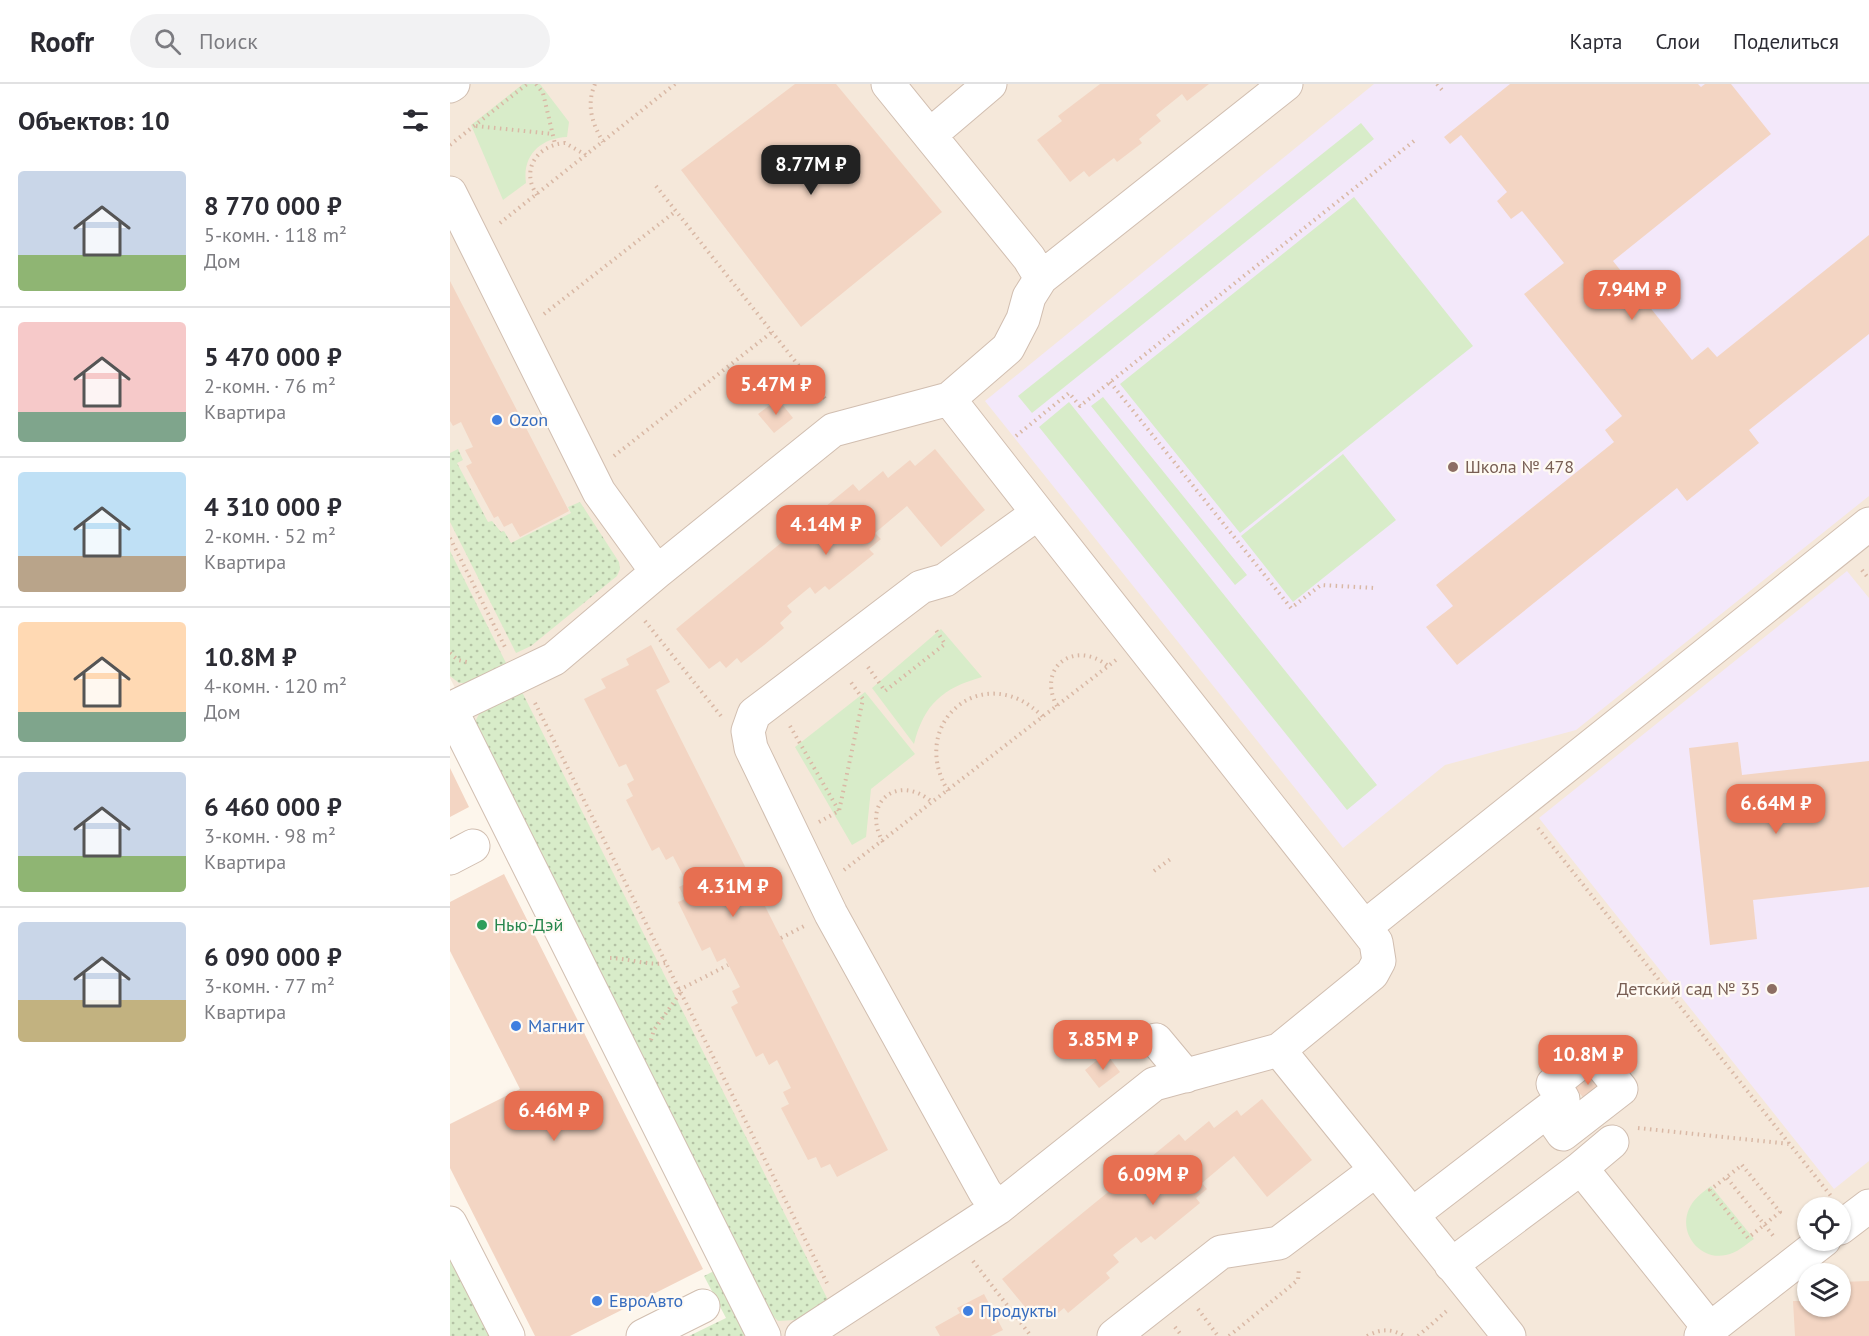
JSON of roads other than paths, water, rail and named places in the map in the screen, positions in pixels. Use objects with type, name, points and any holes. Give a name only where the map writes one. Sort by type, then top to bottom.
[{"type":"lane","points":[[888,84],[1029,258],[1041,278]]},
{"type":"lane","points":[[930,135],[990,84]]},
{"type":"lane","points":[[764,1336],[450,708],[554,658],[833,430],[949,399],[1008,348],[1016,336],[1029,297],[1041,278],[1286,84]]},
{"type":"lane","points":[[450,193],[599,492],[657,572]]},
{"type":"lane","points":[[802,1336],[998,1208],[1154,1084],[1279,1050],[1372,974],[1378,961],[1376,942],[1366,926],[949,399]]},
{"type":"lane","points":[[998,1208],[985,1192],[831,914],[750,748],[748,731],[754,714],[921,587],[945,580],[1038,513]]},
{"type":"lane","points":[[1366,926],[1866,531]]},
{"type":"lane","points":[[1156,1040],[1186,1076]]},
{"type":"lane","points":[[1279,1050],[1509,1336]]},
{"type":"lane","points":[[1412,1215],[1547,1111]]},
{"type":"lane","points":[[1451,1265],[1620,1136]]},
{"type":"lane","points":[[1581,1168],[1705,1333],[1810,1251]]},
{"type":"lane","points":[[1114,1336],[1221,1252],[1279,1243],[1376,1170]]},
{"type":"lane","points":[[1851,1212],[1869,1206]]},
{"type":"lane","points":[[450,1223],[508,1336]]},
{"type":"lane","points":[[643,1336],[703,1306]]},
{"type":"place","name":"Ozon","points":[[497,420]]},
{"type":"place","name":"Школа № 478","points":[[1453,467]]},
{"type":"place","name":"Нью-Дэй","points":[[482,925]]},
{"type":"place","name":"Детский сад № 35","points":[[1772,989]]},
{"type":"place","name":"Магнит","points":[[516,1026]]},
{"type":"place","name":"ЕвроАвто","points":[[597,1301]]},
{"type":"place","name":"Продукты","points":[[968,1311]]}]
